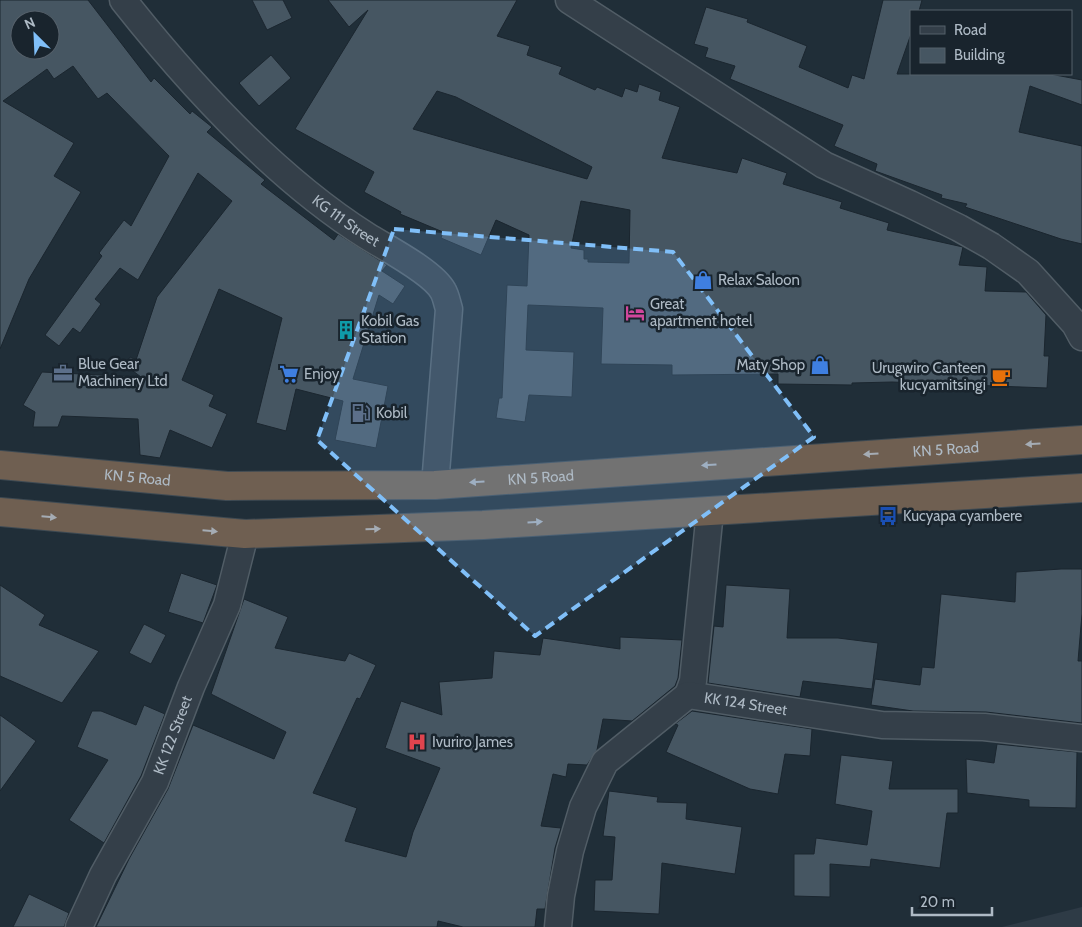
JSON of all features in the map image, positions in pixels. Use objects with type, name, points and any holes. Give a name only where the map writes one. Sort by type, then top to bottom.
[{"type":"highway","name":"KN 5 Road","points":[[0,465],[227,486],[435,485],[1082,440]]},
{"type":"highway","points":[[0,512],[245,534],[493,525],[1082,488]]},
{"type":"street","name":"KG 111 Street","points":[[123,0],[191,82],[285,174],[348,224],[432,278],[443,290],[449,309],[435,485]]},
{"type":"street","points":[[570,0],[824,165],[960,228],[990,246],[1028,272],[1075,324],[1082,337]]},
{"type":"street","points":[[688,695],[693,681],[710,511]]},
{"type":"street","name":"KK 122 Street","points":[[79,927],[103,875],[155,782],[191,687],[227,605],[245,534]]},
{"type":"street","name":"KK 124 Street","points":[[558,927],[561,896],[570,851],[583,807],[605,762],[688,695],[882,724],[984,727],[1082,738]]},
{"type":"highlighted area","points":[[394,229],[673,252],[814,437],[535,636],[317,440]]},
{"type":"shaded area","points":[[1082,907],[1082,927],[1002,927]]},
{"type":"building","points":[[0,0],[88,0],[151,82],[154,78],[190,114],[192,111],[212,127],[207,132],[265,180],[261,184],[334,240],[338,234],[387,265],[382,271],[405,286],[393,304],[379,295],[353,379],[388,386],[376,448],[335,440],[343,401],[296,389],[286,431],[256,423],[282,318],[219,289],[182,380],[214,395],[209,406],[227,414],[212,448],[170,430],[160,458],[140,455],[138,419],[62,416],[58,427],[33,427],[35,412],[23,405],[42,372],[141,377],[125,365],[130,357],[136,360],[157,297],[232,201],[198,173],[138,280],[120,268],[95,299],[101,304],[80,333],[73,328],[59,346],[45,335],[102,256],[99,253],[124,220],[131,226],[169,156],[107,93],[98,99],[73,66],[54,79],[47,69],[3,101],[74,143],[54,176],[81,192],[29,279],[0,349]]},
{"type":"building","points":[[252,0],[283,0],[292,18],[267,30]]},
{"type":"building","points":[[328,0],[517,0],[497,36],[530,46],[527,55],[562,67],[559,74],[595,90],[597,87],[622,97],[625,88],[637,92],[639,84],[661,92],[659,100],[680,107],[662,158],[737,173],[742,158],[787,173],[783,184],[842,202],[840,208],[889,223],[887,230],[963,247],[959,265],[987,267],[985,291],[1026,292],[1046,315],[1044,356],[1049,356],[1047,388],[892,382],[852,383],[852,385],[778,384],[778,374],[672,375],[672,365],[601,364],[603,308],[528,305],[526,350],[574,352],[572,397],[529,395],[525,422],[496,418],[499,398],[502,398],[507,285],[527,286],[529,235],[496,220],[481,255],[441,238],[443,232],[400,214],[401,212],[364,192],[374,172],[295,129],[368,10],[349,27]],"holes":[[[437,91],[456,97],[592,167],[587,179],[413,129]],[[581,201],[630,210],[629,263],[588,262],[588,259],[584,259],[584,250],[571,248]]]},
{"type":"building","points":[[883,0],[922,0],[919,10],[910,10],[910,37],[897,74],[1055,75],[1082,80],[1082,105],[1030,86],[1019,132],[1082,146],[1082,244],[1061,239],[965,207],[967,204],[941,198],[942,195],[875,171],[877,164],[834,146],[843,125],[730,79],[735,66],[705,57],[708,48],[694,44],[706,7],[748,19],[747,22],[807,46],[799,67],[848,88],[852,75],[864,79]]},
{"type":"building","points":[[271,55],[291,78],[259,106],[239,83]]},
{"type":"building","points":[[1082,569],[1082,614],[1078,661],[1082,661],[1082,723],[986,712],[913,711],[871,705],[875,679],[920,685],[922,667],[934,668],[941,594],[1015,602],[1016,572]]},
{"type":"building","points":[[181,573],[217,585],[203,623],[168,612]]},
{"type":"building","points":[[0,585],[45,615],[39,625],[99,651],[62,703],[0,676]]},
{"type":"building","points":[[726,585],[790,589],[787,638],[838,638],[878,643],[872,689],[803,681],[800,697],[708,683],[714,626],[723,627]]},
{"type":"building","points":[[244,599],[288,617],[275,648],[345,661],[349,653],[376,665],[360,699],[357,698],[313,793],[357,808],[345,841],[406,857],[413,832],[440,768],[385,748],[401,701],[442,715],[439,682],[492,678],[494,651],[540,655],[543,638],[620,649],[620,637],[682,640],[678,678],[675,686],[632,721],[603,719],[597,750],[587,765],[568,764],[566,777],[553,774],[541,826],[561,828],[555,848],[545,909],[537,909],[535,927],[463,927],[438,921],[437,927],[96,927],[129,859],[168,789],[193,725],[274,759],[286,732],[211,694]]},
{"type":"building","points":[[144,624],[166,635],[151,664],[129,653]]},
{"type":"building","points":[[144,705],[165,714],[141,776],[104,843],[69,820],[108,760],[77,747],[92,711],[101,711],[136,725]]},
{"type":"building","points":[[692,711],[812,729],[810,756],[785,754],[778,794],[750,789],[666,752],[678,725],[675,724]]},
{"type":"building","points":[[0,715],[36,741],[0,791]]},
{"type":"building","points":[[997,744],[1077,752],[1076,808],[1029,807],[1029,800],[967,793],[966,759],[994,763]]},
{"type":"building","points":[[841,755],[893,761],[889,789],[958,789],[958,813],[947,813],[940,868],[871,859],[870,867],[830,864],[830,897],[794,896],[794,854],[814,854],[816,838],[867,845],[872,811],[835,804]]},
{"type":"building","points":[[609,791],[658,797],[657,802],[687,803],[686,819],[742,827],[735,874],[662,863],[659,914],[594,911],[595,880],[612,880],[615,837],[603,836]]},
{"type":"building","points":[[29,894],[69,913],[64,927],[13,927]]},
{"type":"place","name":"Relax Saloon","points":[[703,280]]},
{"type":"place","name":"Great apartment hotel","points":[[635,313]]},
{"type":"place","name":"Kobil Gas Station","points":[[346,330]]},
{"type":"place","name":"Maty Shop","points":[[820,365]]},
{"type":"place","name":"Blue Gear Machinery Ltd","points":[[63,373]]},
{"type":"place","name":"Enjoy","points":[[289,374]]},
{"type":"place","name":"Urugwiro Canteen kucyamitsingi","points":[[1001,377]]},
{"type":"place","name":"Kobil","points":[[361,413]]},
{"type":"place","name":"Kucyapa cyambere","points":[[888,516]]},
{"type":"place","name":"Ivuriro James","points":[[417,742]]}]
